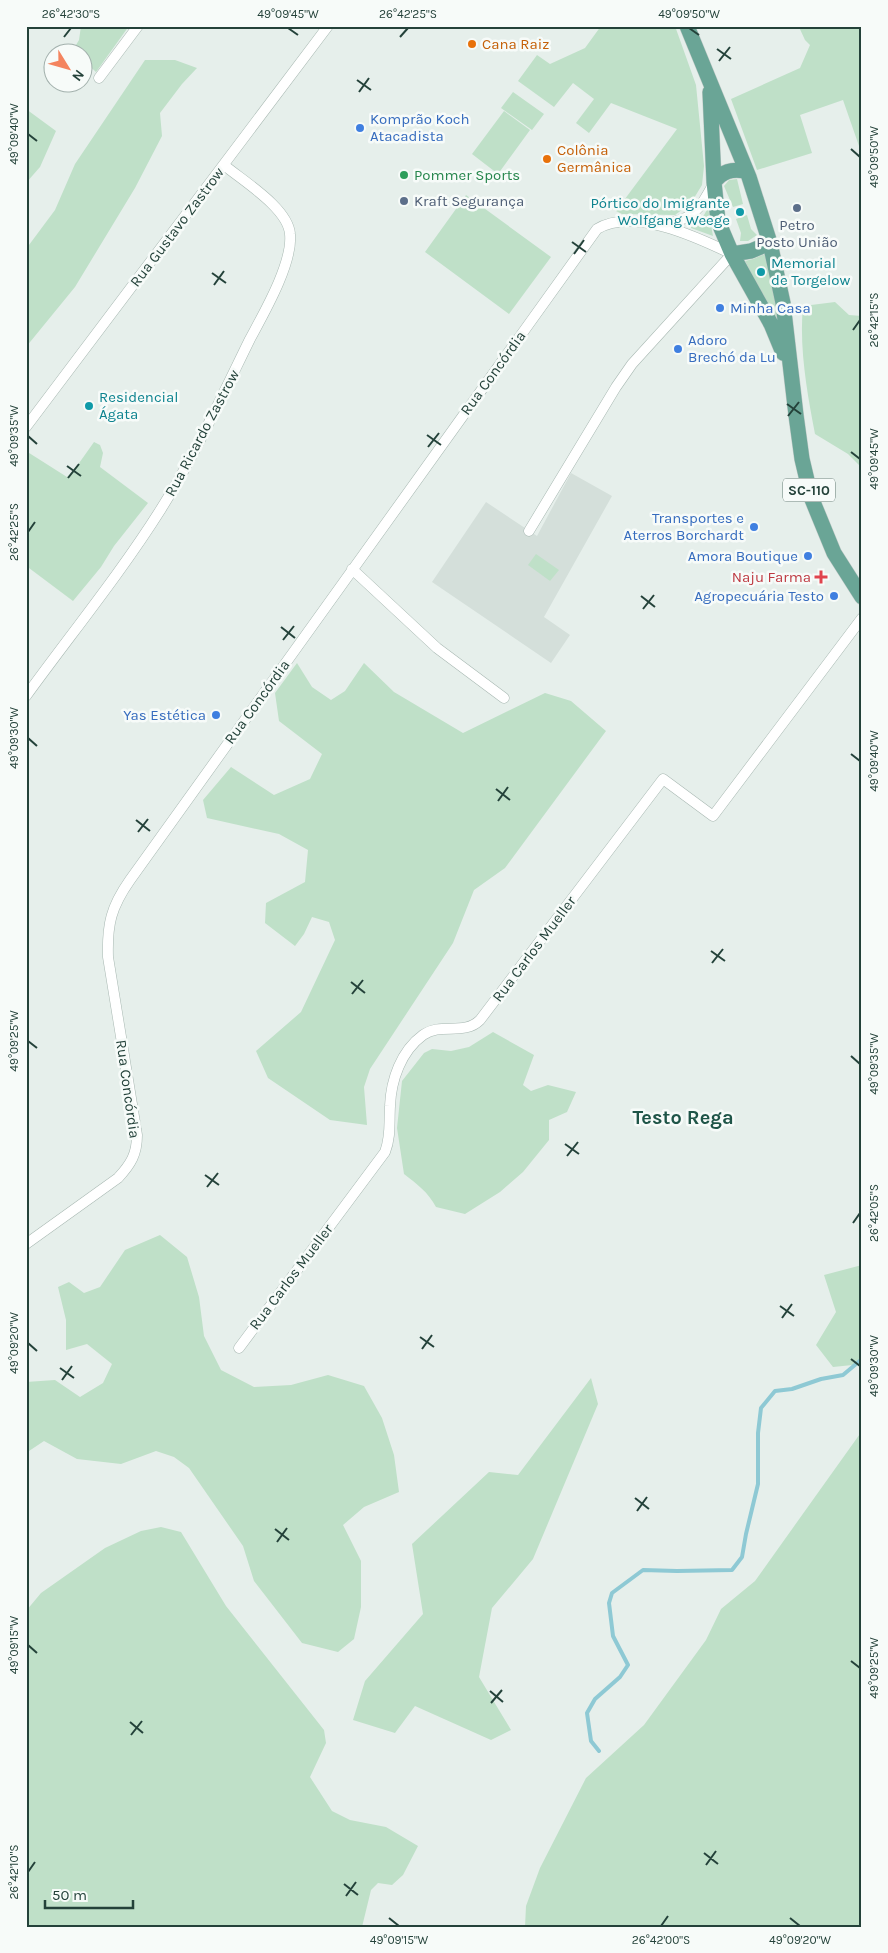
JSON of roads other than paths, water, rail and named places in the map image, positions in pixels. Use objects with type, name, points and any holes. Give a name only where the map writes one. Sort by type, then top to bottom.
[{"type":"main road","name":"SC-110","points":[[687,26],[745,171],[770,243],[783,303],[802,459],[811,497],[834,553],[862,597]]},
{"type":"main road","name":"SC-110","points":[[709,80],[714,182],[718,221],[732,254],[771,324],[791,371]]},
{"type":"main road","points":[[714,182],[728,171],[745,171]]},
{"type":"main road","points":[[732,254],[757,249],[770,243]]},
{"type":"street","points":[[99,78],[138,26]]},
{"type":"street","name":"Rua Gustavo Zastrow","points":[[26,427],[328,26]]},
{"type":"street","name":"Rua Ricardo Zastrow","points":[[26,696],[139,542],[165,502],[197,445],[283,270],[289,249],[290,234],[286,219],[276,207],[224,165]]},
{"type":"street","name":"Rua Concórdia","points":[[26,1244],[118,1178],[129,1166],[135,1154],[137,1135],[108,957],[107,933],[111,913],[118,898],[597,229],[614,222],[657,225],[678,222],[687,218],[704,201],[714,182]]},
{"type":"street","name":"Rua Concórdia","points":[[657,225],[690,236],[732,254]]},
{"type":"street","points":[[529,531],[632,364],[732,254]]},
{"type":"street","points":[[352,569],[437,648],[504,698]]},
{"type":"street","name":"Rua Carlos Mueller","points":[[239,1348],[385,1152],[390,1137],[390,1106],[395,1076],[410,1047],[418,1039],[433,1030],[468,1029],[475,1026],[663,779],[713,816],[862,618]]},
{"type":"waterway","points":[[599,1751],[591,1741],[587,1713],[595,1699],[620,1677],[628,1665],[613,1636],[609,1603],[612,1593],[643,1570],[732,1570],[742,1557],[758,1484],[758,1433],[761,1408],[775,1391],[792,1389],[821,1379],[843,1375],[862,1359]]},
{"type":"place","name":"Cana Raiz","points":[[472,44]]},
{"type":"place","name":"Komprão Koch Atacadista","points":[[360,128]]},
{"type":"place","name":"Colônia Germânica","points":[[547,159]]},
{"type":"place","name":"Pommer Sports","points":[[404,175]]},
{"type":"place","name":"Kraft Segurança","points":[[404,201]]},
{"type":"place","name":"Petro Posto União","points":[[797,208]]},
{"type":"place","name":"Pórtico do Imigrante Wolfgang Weege","points":[[740,212]]},
{"type":"place","name":"Memorial de Torgelow","points":[[761,272]]},
{"type":"place","name":"Minha Casa","points":[[720,308]]},
{"type":"place","name":"Adoro Brechó da Lu","points":[[678,349]]},
{"type":"place","name":"Residencial Ágata","points":[[89,406]]},
{"type":"place","name":"Transportes e Aterros Borchardt","points":[[754,527]]},
{"type":"place","name":"Amora Boutique","points":[[808,556]]},
{"type":"place","name":"Naju Farma","points":[[821,577]]},
{"type":"place","name":"Agropecuária Testo","points":[[834,596]]},
{"type":"place","name":"Yas Estética","points":[[216,715]]},
{"type":"district","name":"Testo Rega","points":[[683,1117]]}]
